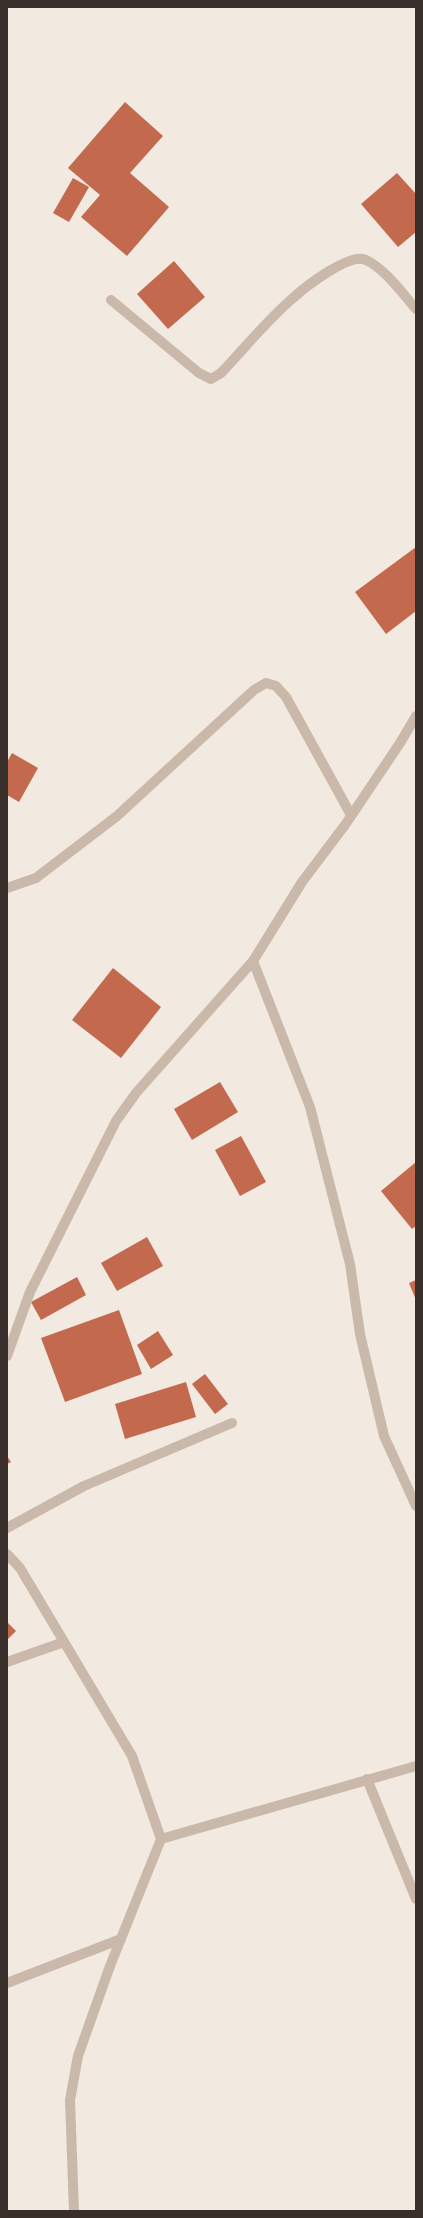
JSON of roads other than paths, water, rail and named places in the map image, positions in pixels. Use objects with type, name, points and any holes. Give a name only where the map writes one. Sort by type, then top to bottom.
[{"type":"street","points":[[111,300],[199,373],[211,379],[221,373],[292,298],[342,264],[356,259],[365,260],[386,276],[416,309]]},
{"type":"street","points":[[7,888],[36,878],[117,816],[254,690],[266,683],[276,686],[286,697],[351,815]]},
{"type":"street","points":[[7,1356],[30,1292],[116,1121],[136,1093],[253,961],[302,882],[351,815],[400,743],[416,716]]},
{"type":"street","points":[[253,961],[310,1107],[350,1264],[360,1334],[384,1436],[416,1506]]},
{"type":"street","points":[[7,1528],[84,1486],[232,1423]]},
{"type":"street","points":[[7,1554],[20,1568],[132,1756],[161,1839],[121,1939],[78,2056],[70,2100],[74,2211]]},
{"type":"street","points":[[7,1662],[64,1642]]},
{"type":"street","points":[[161,1839],[416,1766]]},
{"type":"street","points":[[367,1779],[416,1899]]},
{"type":"street","points":[[7,1983],[121,1939]]}]
